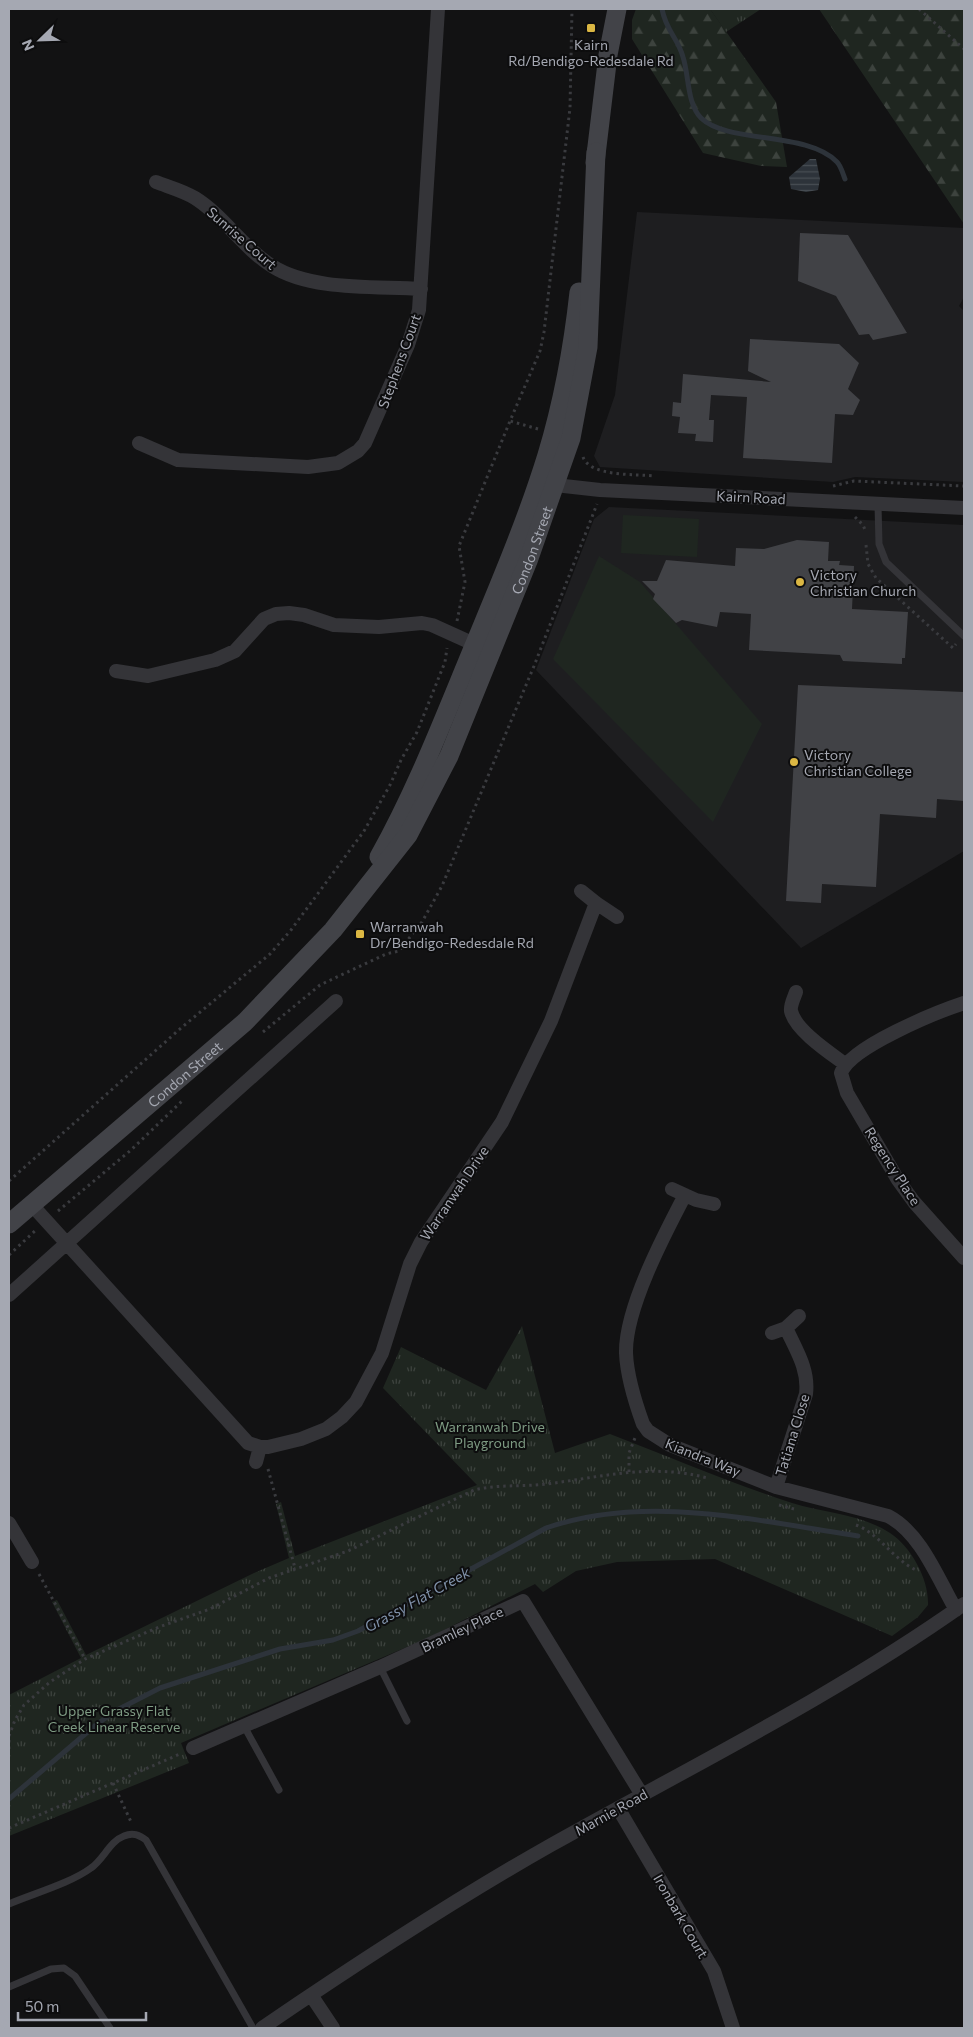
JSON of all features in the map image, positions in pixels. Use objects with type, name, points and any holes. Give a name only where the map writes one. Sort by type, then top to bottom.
[{"type":"main road","name":"Condon Street","points":[[9,1224],[245,1022],[314,951],[408,835],[449,756],[528,561],[546,484],[552,433],[572,348],[608,55],[617,9]]},
{"type":"main road","name":"Condon Street","points":[[349,910],[405,810],[474,644],[486,621],[546,484],[571,438],[588,347],[596,152]]},
{"type":"street","name":"Stephens Court","points":[[139,443],[166,456],[193,462],[320,467],[348,458],[358,451],[370,436],[415,324],[421,289],[438,9]]},
{"type":"street","name":"Sunrise Court","points":[[156,182],[199,200],[259,256],[284,272],[314,282],[421,289]]},
{"type":"street","name":"Kairn Road","points":[[546,484],[878,505],[964,508]]},
{"type":"street","points":[[116,671],[148,676],[221,658],[240,647],[264,619],[276,614],[304,615],[322,622],[344,626],[379,628],[422,623],[474,644]]},
{"type":"street","points":[[581,891],[617,917]]},
{"type":"street","name":"Warranwah Drive","points":[[260,1448],[281,1445],[326,1429],[342,1417],[356,1402],[382,1353],[410,1264],[421,1242],[502,1122],[551,1021],[596,903]]},
{"type":"street","points":[[796,992],[791,1010],[798,1023],[821,1047],[845,1064],[916,1022],[964,1003]]},
{"type":"street","points":[[9,1295],[336,1001]]},
{"type":"street","name":"Regency Place","points":[[845,1064],[841,1073],[844,1087],[898,1180],[914,1202],[964,1258]]},
{"type":"street","points":[[672,1189],[685,1196],[714,1204]]},
{"type":"street","points":[[643,1424],[628,1366],[627,1333],[636,1302],[685,1196]]},
{"type":"street","points":[[31,1204],[237,1433],[248,1443],[260,1448],[256,1462]]},
{"type":"street","name":"Tatiana Close","points":[[776,1487],[806,1394],[807,1383],[801,1359],[779,1331],[799,1316]]},
{"type":"street","name":"Kiandra Way","points":[[643,1424],[648,1431],[670,1445],[776,1487],[888,1516],[900,1522],[918,1544],[939,1581],[960,1607]]},
{"type":"street","points":[[9,1523],[32,1562]]},
{"type":"street","name":"Bramley Place","points":[[193,1748],[380,1667],[523,1601],[642,1795]]},
{"type":"street","name":"Marnie Road","points":[[262,2028],[468,1895],[618,1808],[815,1699],[960,1607]]},
{"type":"street","name":"Ironbark Court","points":[[618,1808],[714,1971],[733,2028]]},
{"type":"street","points":[[311,1995],[333,2028]]},
{"type":"lane","points":[[878,505],[879,544],[886,562],[964,636]]},
{"type":"lane","points":[[380,1667],[407,1721]]},
{"type":"lane","points":[[244,1726],[279,1790]]},
{"type":"lane","points":[[9,1904],[91,1868],[120,1838],[132,1834],[139,1835],[146,1840],[253,2028]]},
{"type":"lane","points":[[9,1987],[51,1969],[64,1968],[75,1976],[110,2028]]},
{"type":"path","points":[[9,1181],[181,1028],[270,954],[291,930],[364,830],[417,732],[445,662],[446,651],[453,634],[465,582],[459,546],[540,351],[544,332],[570,108],[572,9]]},
{"type":"path","points":[[920,9],[964,49]]},
{"type":"path","points":[[510,421],[552,433]]},
{"type":"path","points":[[571,438],[585,443],[584,460],[595,470],[660,476]]},
{"type":"path","points":[[825,488],[854,481],[964,486]]},
{"type":"path","points":[[597,504],[603,504]]},
{"type":"path","points":[[848,515],[861,522],[866,530],[866,558],[876,578],[953,648],[964,636]]},
{"type":"path","points":[[629,1472],[629,1453],[643,1424]]},
{"type":"path","points":[[260,1448],[280,1511],[295,1568]]},
{"type":"path","points":[[9,1749],[9,1736],[15,1720],[24,1705],[50,1682],[85,1659],[152,1630],[197,1614],[269,1578],[295,1568],[323,1561],[357,1547],[474,1490],[491,1487],[548,1484],[655,1470],[689,1473],[716,1480]]},
{"type":"path","points":[[776,1504],[801,1510]]},
{"type":"path","points":[[851,1523],[867,1529],[904,1565],[939,1581]]},
{"type":"path","points":[[32,1562],[85,1659]]},
{"type":"path","points":[[9,1828],[193,1748]]},
{"type":"path","points":[[113,1782],[139,1835]]},
{"type":"shaded area","points":[[810,159],[816,159],[820,179],[818,190],[806,192],[791,189],[789,177]]},
{"type":"shaded area","points":[[637,212],[964,228],[964,297],[959,306],[964,311],[964,482],[855,477],[833,482],[600,467],[594,456],[615,395]]},
{"type":"shaded area","name":"Victory Christian College","points":[[609,507],[964,525],[964,851],[801,948],[536,670],[594,519]]},
{"type":"green space","points":[[636,9],[710,9],[776,102],[787,167],[761,166],[703,153],[632,39],[632,20]]},
{"type":"green space","points":[[710,9],[761,9],[726,32]]},
{"type":"green space","points":[[819,9],[964,9],[964,224]]},
{"type":"green space","points":[[623,515],[699,519],[697,557],[621,553]]},
{"type":"green space","points":[[599,556],[640,582],[762,724],[713,822],[553,659]]},
{"type":"green space","name":"Upper Grassy Flat Creek Linear Reserve","points":[[522,1326],[555,1453],[610,1434],[792,1503],[867,1522],[890,1533],[912,1555],[922,1574],[928,1595],[928,1605],[918,1617],[892,1636],[715,1559],[617,1562],[576,1571],[543,1592],[535,1584],[428,1638],[181,1743],[189,1763],[9,1836],[9,1695],[81,1658],[52,1602],[57,1600],[86,1655],[254,1573],[289,1558],[276,1504],[281,1502],[295,1556],[477,1485],[383,1388],[401,1347],[486,1390]]},
{"type":"building","points":[[800,233],[848,235],[907,333],[873,340],[869,334],[859,335],[836,296],[798,281]]},
{"type":"building","points":[[750,339],[839,344],[859,363],[848,389],[860,400],[853,415],[835,414],[832,463],[743,458],[747,397],[711,395],[709,420],[714,420],[713,442],[695,441],[696,434],[678,433],[680,417],[672,416],[673,402],[681,403],[683,374],[771,382],[748,371]]},
{"type":"building","points":[[797,540],[829,542],[828,561],[840,561],[839,565],[854,566],[852,609],[908,612],[905,658],[902,658],[902,664],[843,661],[840,655],[749,650],[751,614],[720,612],[717,627],[682,620],[676,623],[653,599],[655,594],[642,581],[657,581],[666,560],[735,566],[736,548],[764,549]]},
{"type":"building","points":[[798,685],[964,692],[964,801],[937,799],[936,818],[880,814],[876,887],[822,884],[821,903],[786,901]]},
{"type":"waterway","points":[[662,9],[666,23],[681,50],[693,105],[701,118],[713,126],[729,131],[788,141],[824,152],[837,162],[845,179]]},
{"type":"waterway","name":"Grassy Flat Creek","points":[[9,1799],[97,1724],[117,1710],[160,1688],[280,1649],[333,1640],[358,1631],[546,1528],[584,1518],[623,1512],[662,1511],[702,1513],[858,1536]]},
{"type":"place","name":"Kairn Rd/Bendigo-Redesdale Rd","points":[[591,28]]},
{"type":"place","name":"Victory Christian Church","points":[[800,582]]},
{"type":"place","name":"Victory Christian College","points":[[794,762]]},
{"type":"place","name":"Warranwah Dr/Bendigo-Redesdale Rd","points":[[360,934]]},
{"type":"park label","name":"Warranwah Drive Playground","points":[[490,1434]]}]
